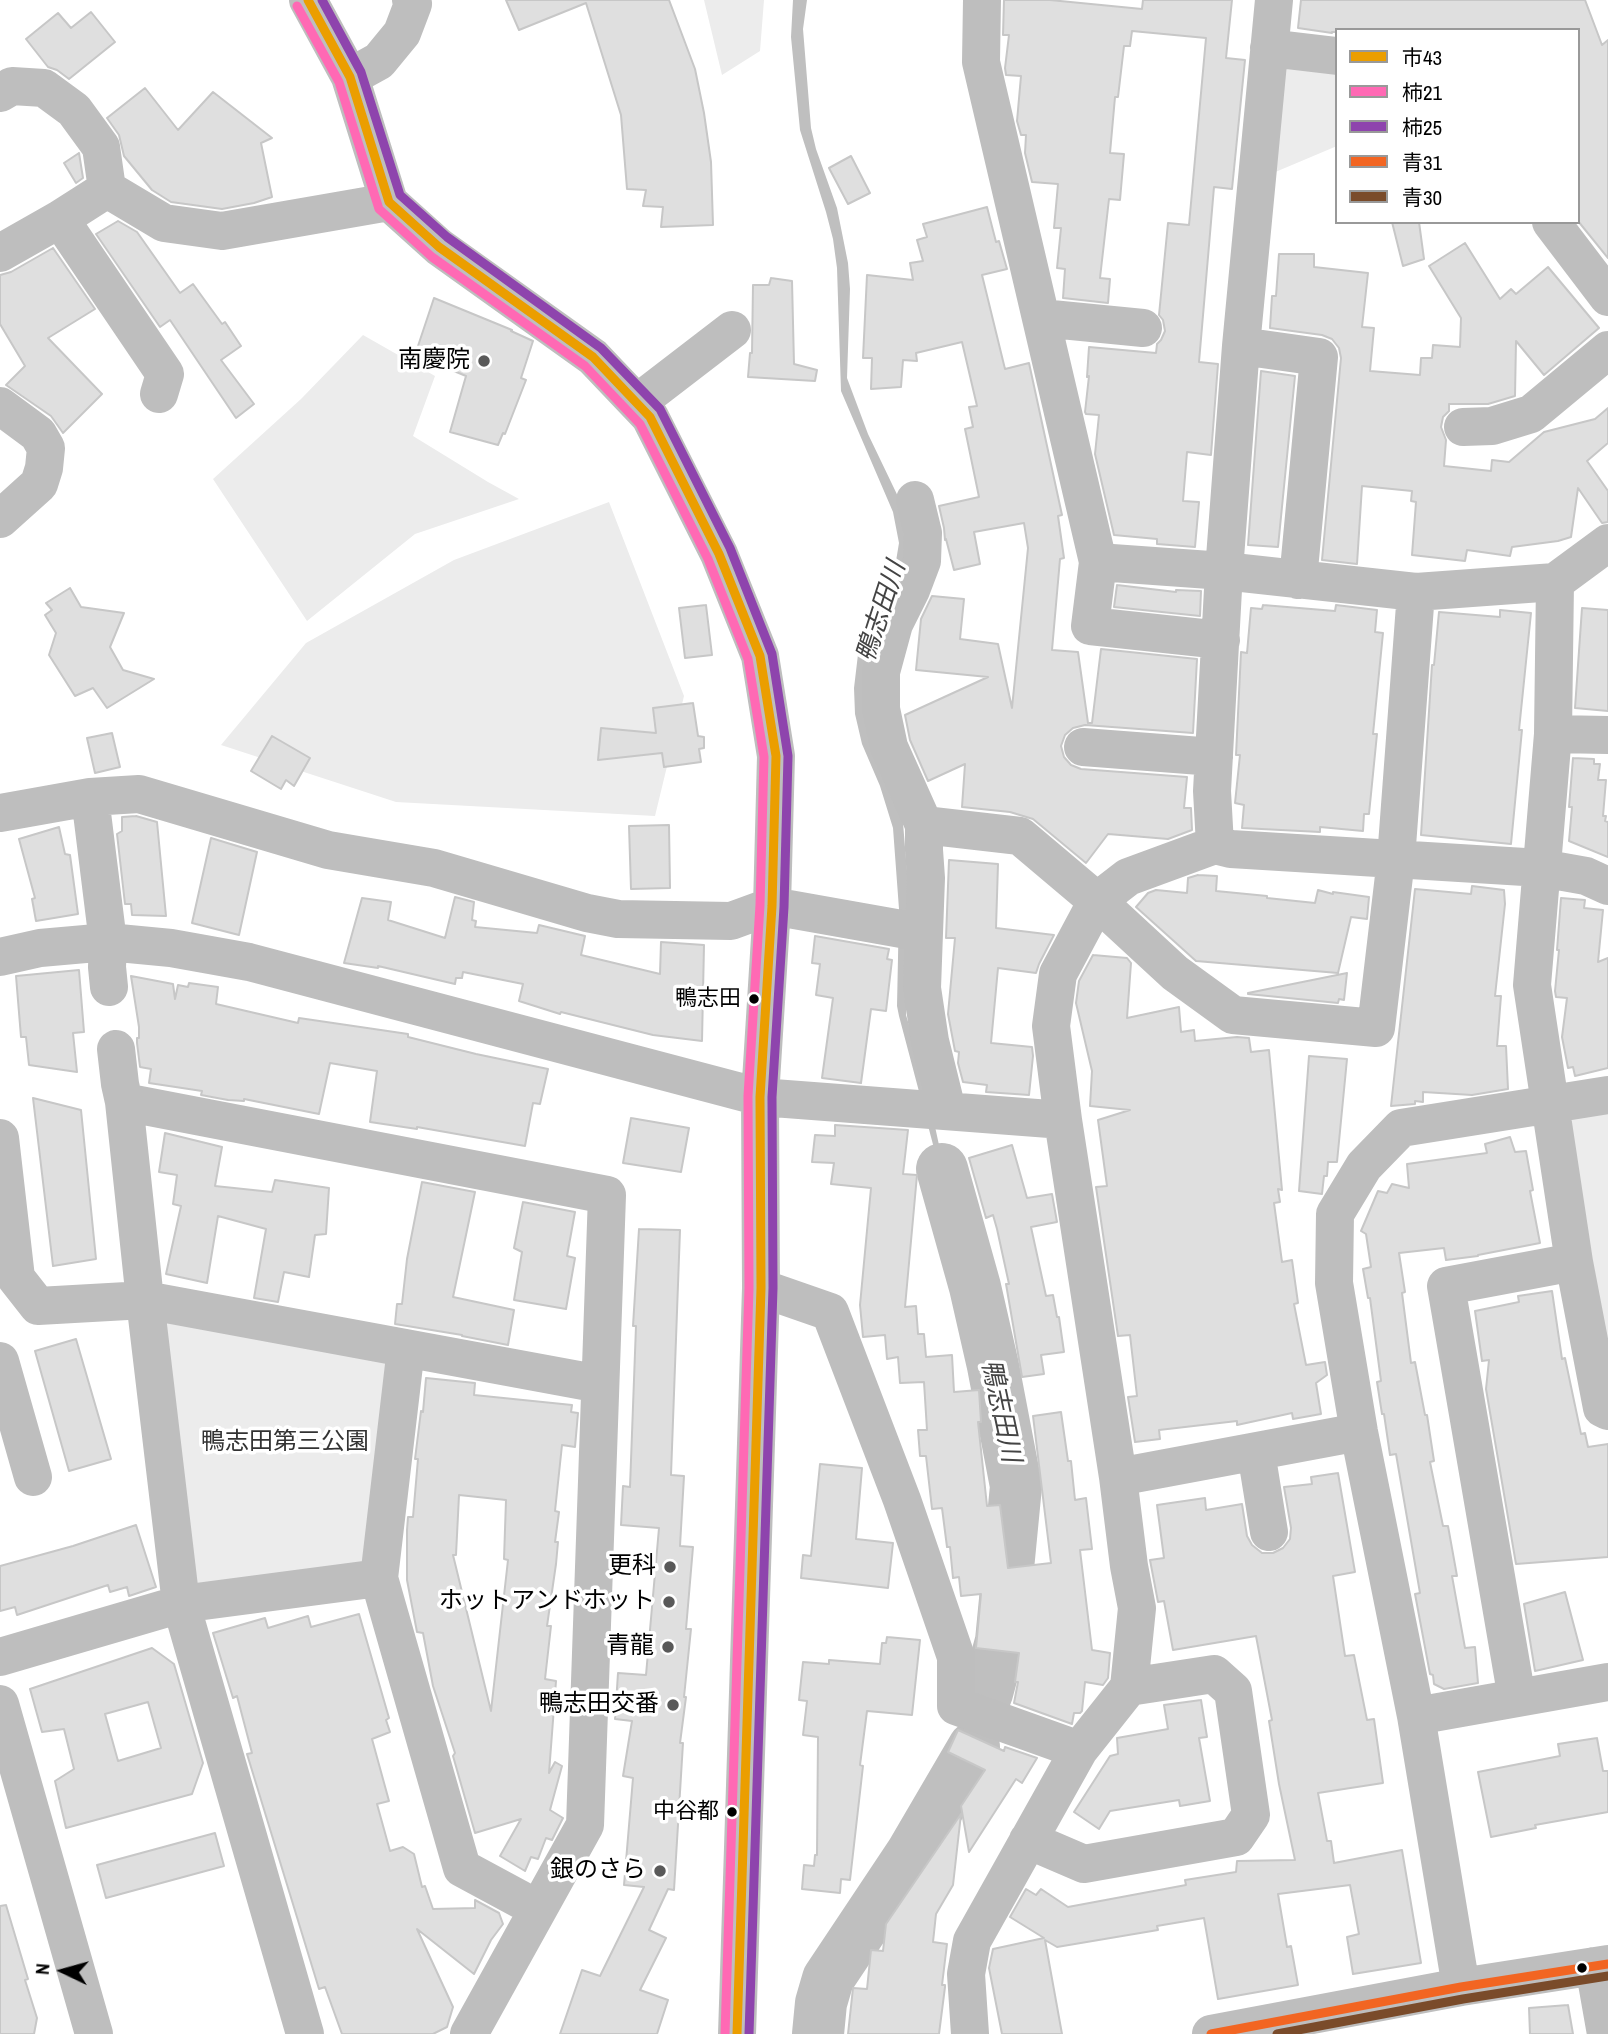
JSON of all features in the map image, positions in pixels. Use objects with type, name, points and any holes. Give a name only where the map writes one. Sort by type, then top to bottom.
[{"type":"street","points":[[308,0],[350,77],[389,202],[439,247],[593,357],[650,417],[719,554],[760,656],[776,756],[772,906],[760,1097],[761,1288],[737,2034]]},
{"type":"street","points":[[350,77],[379,61],[402,33],[413,4],[411,0]]},
{"type":"street","points":[[982,0],[981,62],[1098,562],[1090,626],[1221,640]]},
{"type":"street","points":[[1215,845],[1212,791],[1224,571],[1241,346],[1274,0]]},
{"type":"street","points":[[1269,48],[1335,56]]},
{"type":"street","points":[[0,93],[12,86],[44,88],[74,110],[101,147],[107,189]]},
{"type":"street","points":[[107,189],[164,223],[222,231],[389,202]]},
{"type":"street","points":[[0,253],[107,189]]},
{"type":"street","points":[[60,219],[165,374],[159,394]]},
{"type":"street","points":[[1553,224],[1608,297]]},
{"type":"street","points":[[1041,318],[1143,328]]},
{"type":"street","points":[[636,403],[732,330]]},
{"type":"street","points":[[1241,346],[1320,357],[1298,580]]},
{"type":"street","points":[[1463,430],[1492,426],[1531,414],[1608,350]]},
{"type":"street","points":[[0,406],[38,433],[46,448],[39,484],[0,519]]},
{"type":"street","points":[[915,500],[923,533],[922,561],[894,624],[881,671],[881,709],[889,747],[924,825],[926,878],[910,931],[930,1041],[947,1110]]},
{"type":"street","points":[[1098,562],[1224,571],[1416,592],[1555,582],[1608,543]]},
{"type":"street","points":[[1555,582],[1553,734],[1532,985],[1574,1262],[1602,1408],[1608,1411]]},
{"type":"street","points":[[924,825],[1020,836],[1097,901],[1175,973],[1233,1015],[1376,1028],[1396,859],[1416,592]]},
{"type":"street","points":[[1553,734],[1608,735]]},
{"type":"street","points":[[1083,747],[1214,757]]},
{"type":"street","points":[[0,813],[90,797],[139,794],[328,850],[434,868],[587,913],[618,919],[731,921],[772,906],[910,931]]},
{"type":"street","points":[[90,797],[108,942],[109,987]]},
{"type":"street","points":[[970,2034],[966,1974],[972,1941],[1079,1751],[1129,1687],[1137,1608],[1051,1026],[1058,974],[1097,901],[1128,877],[1215,845],[1231,849],[1541,868],[1586,876],[1608,886]]},
{"type":"street","points":[[0,957],[40,948],[108,942],[171,948],[249,962],[760,1097],[1063,1120]]},
{"type":"street","points":[[116,1049],[181,1604],[305,2034]]},
{"type":"street","points":[[1461,1987],[1416,1716],[1359,1432],[1334,1283],[1335,1214],[1364,1166],[1401,1128],[1608,1096]]},
{"type":"street","points":[[124,1102],[607,1195],[586,1825],[469,2034]]},
{"type":"street","points":[[0,1138],[16,1279],[38,1306],[145,1300],[600,1384]]},
{"type":"street","points":[[1509,1699],[1515,1687],[1446,1286],[1574,1262]]},
{"type":"street","points":[[761,1288],[830,1312],[901,1500],[956,1657],[956,1706],[1079,1751]]},
{"type":"street","points":[[406,1348],[379,1578],[462,1868],[538,1909]]},
{"type":"street","points":[[0,1361],[33,1477]]},
{"type":"street","points":[[1118,1477],[1359,1432]]},
{"type":"street","points":[[1256,1452],[1269,1532]]},
{"type":"street","points":[[0,1657],[181,1604],[379,1578]]},
{"type":"street","points":[[1028,1840],[1084,1864],[1236,1836],[1251,1815],[1233,1691],[1214,1674],[1129,1687]]},
{"type":"street","points":[[1416,1716],[1608,1682]]},
{"type":"street","points":[[0,1704],[94,2034]]},
{"type":"street","points":[[1230,2032],[1461,1987],[1601,1965],[1606,2034]]},
{"type":"green space","points":[[704,0],[764,0],[760,51],[722,75]]},
{"type":"green space","points":[[1280,62],[1335,69],[1335,147],[1273,173]]},
{"type":"green space","points":[[363,335],[435,376],[413,436],[519,499],[415,534],[307,621],[213,479],[301,399]]},
{"type":"green space","points":[[609,502],[684,696],[655,816],[396,802],[221,745],[306,643],[454,560]]},
{"type":"green space","points":[[1608,1108],[1608,1373],[1565,1113]]},
{"type":"green space","name":"鴨志田第三公園","points":[[160,1315],[406,1348],[379,1578],[194,1602]]},
{"type":"water","points":[[793,0],[807,0],[803,29],[811,128],[837,208],[848,263],[850,289],[847,378],[868,434],[904,509],[909,559],[876,630],[903,823],[907,871],[909,973],[906,1015],[923,1071],[947,1182],[965,1237],[958,1239],[897,1006],[899,909],[893,828],[880,786],[862,744],[855,714],[854,688],[859,646],[896,561],[899,543],[893,512],[841,391],[837,268],[826,212],[800,130],[791,37]]},
{"type":"building","points":[[506,0],[669,0],[695,69],[704,113],[711,162],[713,225],[661,227],[663,207],[643,206],[646,190],[627,189],[621,115],[586,3],[519,30]]},
{"type":"building","points":[[1004,0],[1050,0],[1142,9],[1143,0],[1232,0],[1226,58],[1245,60],[1232,189],[1214,187],[1199,362],[1218,364],[1211,455],[1187,452],[1183,501],[1199,502],[1195,547],[1157,544],[1157,539],[1114,535],[1095,454],[1099,415],[1085,412],[1089,347],[1156,353],[1157,344],[1165,331],[1159,315],[1168,223],[1189,225],[1206,38],[1132,31],[1130,46],[1124,46],[1118,97],[1115,97],[1110,153],[1124,154],[1120,200],[1109,199],[1100,278],[1110,279],[1108,303],[1063,298],[1065,269],[1057,268],[1061,228],[1054,228],[1058,184],[1032,182],[1025,153],[1026,135],[1021,135],[1017,121],[1021,76],[1006,75],[1009,35],[1003,35]]},
{"type":"building","points":[[1301,0],[1585,0],[1602,45],[1608,40],[1608,258],[1580,223],[1580,28],[1335,28],[1332,33],[1298,28]]},
{"type":"building","points":[[91,12],[115,42],[69,79],[48,67],[26,39],[58,13],[71,28]]},
{"type":"building","points":[[145,88],[178,130],[213,92],[272,138],[261,143],[272,197],[222,209],[171,202],[152,190],[124,156],[119,135],[107,118]]},
{"type":"building","points":[[79,153],[83,178],[76,183],[64,163]]},
{"type":"building","points":[[851,156],[870,193],[848,204],[829,168]]},
{"type":"building","points":[[987,207],[996,242],[999,241],[1007,269],[982,275],[1005,369],[1029,363],[1062,515],[1058,516],[1064,558],[1060,559],[1052,650],[1078,652],[1088,723],[1092,723],[1101,649],[1197,659],[1193,733],[1085,725],[1073,728],[1065,735],[1061,746],[1064,757],[1071,765],[1081,769],[1187,777],[1184,808],[1191,808],[1192,830],[1168,839],[1108,834],[1086,863],[1033,819],[1010,812],[962,807],[965,764],[928,781],[910,740],[905,715],[988,677],[916,670],[921,619],[932,596],[964,599],[960,639],[998,644],[1012,708],[1028,548],[1024,523],[974,532],[980,564],[954,570],[939,506],[979,497],[965,429],[973,427],[969,407],[977,406],[962,342],[916,353],[917,361],[903,360],[901,387],[871,389],[872,358],[863,358],[867,275],[913,280],[910,263],[923,261],[917,240],[927,237],[923,224]]},
{"type":"building","points":[[118,221],[137,232],[180,293],[193,284],[241,346],[221,360],[254,404],[236,418],[170,320],[160,327],[96,234]]},
{"type":"building","points":[[1392,224],[1419,224],[1424,259],[1403,266]]},
{"type":"building","points":[[1465,243],[1500,299],[1511,289],[1516,294],[1548,267],[1599,328],[1544,375],[1516,341],[1515,396],[1488,404],[1449,404],[1449,411],[1443,417],[1441,427],[1446,440],[1444,466],[1491,471],[1492,460],[1509,462],[1544,432],[1595,419],[1608,408],[1608,443],[1587,461],[1608,491],[1608,522],[1602,523],[1578,488],[1571,537],[1512,547],[1510,556],[1467,550],[1465,561],[1412,555],[1416,502],[1411,501],[1412,491],[1362,486],[1357,564],[1322,560],[1341,358],[1339,348],[1332,339],[1322,335],[1270,328],[1279,254],[1314,254],[1314,267],[1368,273],[1362,327],[1374,328],[1370,371],[1420,375],[1421,358],[1432,358],[1433,345],[1460,347],[1461,318],[1429,266]]},
{"type":"building","points":[[53,248],[95,309],[48,338],[102,394],[63,433],[51,416],[6,385],[25,366],[0,324],[0,275],[11,272]]},
{"type":"building","points":[[771,278],[792,281],[794,364],[817,370],[815,381],[748,377],[752,353],[753,285],[769,285]]},
{"type":"building","points":[[434,298],[533,341],[521,378],[526,380],[498,445],[450,432],[466,376],[415,355]]},
{"type":"building","points":[[1261,371],[1295,376],[1278,547],[1248,545]]},
{"type":"building","points":[[1117,585],[1176,592],[1201,591],[1200,616],[1114,607]]},
{"type":"building","points":[[70,588],[81,607],[124,613],[110,647],[123,670],[154,679],[107,708],[93,688],[75,696],[49,655],[56,633],[45,615],[52,610],[46,603]]},
{"type":"building","points":[[706,605],[712,655],[685,658],[679,608]]},
{"type":"building","points":[[1263,605],[1335,611],[1336,605],[1377,610],[1375,632],[1383,633],[1373,734],[1377,734],[1369,814],[1364,814],[1363,831],[1320,827],[1320,832],[1242,828],[1244,805],[1235,803],[1240,755],[1236,755],[1241,652],[1247,653],[1251,608],[1262,609]]},
{"type":"building","points":[[1582,608],[1608,610],[1608,711],[1575,708]]},
{"type":"building","points":[[1500,610],[1531,613],[1511,844],[1421,835],[1432,665],[1439,612],[1500,617]]},
{"type":"building","points":[[693,703],[698,736],[704,737],[704,748],[699,749],[701,762],[664,767],[662,753],[598,760],[601,728],[656,733],[653,708]]},
{"type":"building","points":[[112,733],[120,767],[95,773],[87,738]]},
{"type":"building","points":[[272,736],[310,758],[294,786],[286,780],[281,789],[251,771]]},
{"type":"building","points":[[1573,758],[1594,759],[1594,764],[1600,764],[1598,780],[1606,780],[1603,816],[1606,816],[1605,821],[1608,822],[1608,857],[1569,841]]},
{"type":"building","points":[[136,816],[157,822],[166,916],[132,915],[131,904],[125,904],[117,834],[122,831],[122,817]]},
{"type":"building","points":[[669,825],[670,888],[631,889],[629,826]]},
{"type":"building","points":[[59,827],[65,854],[70,855],[78,914],[36,921],[32,899],[35,898],[19,839]]},
{"type":"building","points":[[211,838],[257,852],[239,935],[192,923]]},
{"type":"building","points":[[949,860],[998,864],[996,928],[1054,935],[1036,973],[998,968],[991,1043],[1032,1047],[1029,1095],[986,1092],[987,1085],[963,1082],[958,1063],[959,1052],[955,1051],[948,1014],[955,938],[946,938]]},
{"type":"building","points":[[1198,875],[1217,876],[1216,891],[1267,898],[1315,903],[1318,890],[1369,897],[1367,919],[1351,917],[1338,973],[1196,961],[1136,907],[1148,893],[1156,890],[1187,893],[1188,878]]},
{"type":"building","points":[[1472,886],[1504,890],[1505,904],[1495,996],[1501,996],[1497,1046],[1506,1046],[1508,1089],[1472,1095],[1423,1092],[1423,1102],[1391,1106],[1415,889],[1471,894]]},
{"type":"building","points":[[455,897],[474,902],[472,920],[476,921],[475,927],[537,933],[539,925],[585,936],[581,955],[660,974],[661,942],[704,945],[702,1041],[653,1035],[561,1012],[560,1014],[519,1001],[523,984],[463,972],[462,978],[456,978],[455,984],[378,966],[344,963],[362,898],[391,902],[388,920],[445,938]]},
{"type":"building","points":[[1561,898],[1585,900],[1584,908],[1603,910],[1598,962],[1608,958],[1608,1068],[1575,1076],[1573,1067],[1568,1068],[1562,1037],[1567,998],[1556,997],[1555,991]]},
{"type":"building","points":[[815,936],[889,949],[887,959],[892,960],[886,1011],[871,1009],[861,1083],[822,1078],[833,998],[816,995],[820,964],[812,963]]},
{"type":"building","points":[[1093,955],[1127,958],[1131,963],[1127,1018],[1179,1007],[1181,1032],[1194,1030],[1195,1041],[1249,1038],[1251,1052],[1269,1050],[1282,1190],[1278,1189],[1280,1202],[1274,1203],[1282,1262],[1292,1260],[1298,1303],[1294,1304],[1306,1365],[1325,1362],[1327,1375],[1316,1383],[1321,1414],[1293,1419],[1292,1413],[1237,1425],[1237,1421],[1159,1430],[1160,1439],[1135,1442],[1128,1397],[1137,1396],[1130,1335],[1118,1336],[1096,1187],[1107,1186],[1098,1120],[1130,1110],[1090,1106],[1092,1071],[1076,1003],[1079,981]]},
{"type":"building","points":[[79,970],[84,1032],[73,1033],[77,1072],[29,1065],[26,1037],[21,1037],[16,976]]},
{"type":"building","points":[[1347,973],[1344,1000],[1339,999],[1338,1003],[1248,994],[1248,993]]},
{"type":"building","points":[[131,976],[173,984],[175,999],[178,985],[188,987],[189,983],[218,987],[216,1004],[298,1023],[299,1018],[408,1034],[408,1037],[476,1054],[548,1069],[540,1104],[533,1103],[525,1146],[417,1127],[370,1122],[377,1071],[330,1063],[319,1114],[244,1099],[228,1100],[201,1095],[202,1091],[149,1083],[151,1069],[140,1067],[137,1043],[139,1027]]},
{"type":"building","points":[[1309,1056],[1347,1059],[1337,1162],[1328,1162],[1322,1194],[1299,1191]]},
{"type":"building","points":[[33,1098],[81,1110],[96,1259],[53,1266]]},
{"type":"building","points":[[631,1118],[689,1128],[681,1172],[623,1163]]},
{"type":"building","points":[[835,1125],[908,1130],[903,1174],[917,1175],[905,1307],[916,1306],[918,1334],[924,1334],[926,1357],[952,1355],[954,1392],[979,1390],[981,1422],[978,1422],[987,1506],[1000,1505],[1008,1568],[1051,1563],[1033,1416],[1061,1412],[1068,1461],[1071,1461],[1075,1500],[1086,1498],[1092,1549],[1080,1550],[1092,1650],[1110,1653],[1108,1678],[1103,1685],[1085,1682],[1082,1711],[1074,1713],[1072,1724],[1014,1703],[1019,1653],[976,1648],[981,1594],[961,1596],[959,1577],[953,1578],[942,1508],[932,1509],[926,1456],[920,1456],[918,1430],[927,1430],[924,1382],[900,1383],[898,1357],[887,1359],[885,1335],[863,1337],[860,1305],[871,1188],[831,1184],[834,1163],[812,1162],[815,1135],[835,1136]]},
{"type":"building","points":[[165,1133],[222,1147],[215,1186],[272,1192],[275,1180],[329,1188],[326,1234],[315,1235],[309,1277],[284,1272],[278,1302],[254,1298],[266,1229],[218,1216],[207,1283],[166,1274],[181,1206],[173,1204],[177,1175],[159,1172]]},
{"type":"building","points":[[1510,1137],[1515,1152],[1526,1151],[1540,1243],[1446,1260],[1444,1248],[1399,1253],[1411,1363],[1415,1362],[1427,1415],[1434,1461],[1430,1462],[1443,1526],[1448,1526],[1457,1576],[1452,1576],[1465,1648],[1475,1647],[1478,1683],[1444,1689],[1434,1684],[1433,1675],[1430,1674],[1415,1594],[1420,1593],[1396,1454],[1390,1455],[1382,1414],[1377,1382],[1381,1381],[1370,1298],[1363,1269],[1371,1267],[1366,1234],[1361,1231],[1378,1191],[1387,1193],[1392,1184],[1409,1188],[1407,1164],[1487,1153],[1485,1144]]},
{"type":"building","points":[[1012,1145],[1027,1198],[1052,1194],[1057,1222],[1031,1227],[1046,1296],[1053,1295],[1059,1317],[1064,1352],[1041,1355],[1044,1374],[1022,1377],[1006,1284],[1009,1284],[997,1229],[993,1215],[986,1218],[969,1158]]},
{"type":"building","points":[[422,1182],[475,1192],[453,1297],[514,1310],[508,1345],[395,1324],[397,1304],[402,1304],[407,1259]]},
{"type":"building","points":[[523,1202],[575,1212],[567,1256],[575,1258],[566,1309],[514,1300],[522,1252],[514,1248]]},
{"type":"building","points":[[639,1229],[680,1230],[671,1475],[684,1476],[680,1546],[693,1547],[686,1629],[691,1629],[680,1743],[683,1743],[674,1890],[668,1889],[649,1930],[666,1938],[640,1990],[668,2000],[657,2034],[560,2034],[582,1970],[600,1976],[644,1887],[624,1885],[633,1778],[623,1776],[632,1721],[615,1719],[618,1673],[646,1675],[659,1528],[621,1525],[623,1486],[630,1487],[636,1326],[633,1326]]},
{"type":"building","points":[[1552,1291],[1562,1359],[1565,1358],[1581,1434],[1585,1433],[1588,1447],[1608,1444],[1608,1557],[1516,1564],[1486,1389],[1489,1360],[1482,1361],[1475,1311],[1519,1302],[1518,1296]]},
{"type":"building","points":[[76,1339],[111,1459],[69,1471],[35,1351]]},
{"type":"building","points":[[426,1378],[475,1383],[474,1395],[572,1405],[571,1412],[578,1413],[575,1447],[562,1445],[555,1511],[559,1512],[555,1542],[558,1542],[547,1626],[551,1626],[545,1679],[556,1681],[549,1773],[555,1762],[562,1766],[550,1810],[563,1818],[552,1840],[546,1838],[538,1859],[531,1857],[525,1871],[500,1856],[521,1819],[475,1833],[453,1756],[455,1753],[433,1686],[423,1633],[417,1632],[407,1580],[407,1530],[408,1517],[413,1517],[418,1459],[415,1459],[421,1411],[423,1412]],"holes":[[[459,1495],[506,1500],[504,1559],[508,1560],[491,1711],[453,1555],[456,1555]]]},
{"type":"building","points":[[820,1464],[862,1468],[856,1539],[893,1543],[888,1588],[801,1578],[803,1555],[811,1556]]},
{"type":"building","points":[[1338,1473],[1355,1572],[1333,1576],[1345,1656],[1354,1655],[1367,1720],[1374,1719],[1383,1783],[1318,1793],[1334,1863],[1402,1850],[1421,1963],[1353,1974],[1347,1937],[1359,1934],[1350,1885],[1278,1894],[1287,1947],[1291,1946],[1298,1985],[1218,1999],[1204,1918],[1157,1926],[1158,1930],[1057,1947],[1045,1940],[1062,2034],[1002,2034],[989,1968],[993,1949],[1044,1938],[1010,1917],[1026,1889],[1036,1895],[1041,1889],[1068,1907],[1186,1885],[1185,1880],[1236,1872],[1237,1861],[1295,1860],[1279,1784],[1269,1721],[1272,1720],[1256,1636],[1173,1650],[1164,1601],[1158,1602],[1150,1560],[1164,1558],[1157,1505],[1205,1498],[1206,1510],[1242,1504],[1247,1536],[1252,1545],[1262,1553],[1273,1553],[1283,1548],[1290,1539],[1291,1528],[1284,1487],[1312,1484],[1311,1477]]},
{"type":"building","points":[[136,1525],[156,1587],[129,1596],[127,1587],[110,1592],[108,1585],[17,1615],[15,1607],[0,1611],[0,1566]]},
{"type":"building","points":[[1565,1592],[1583,1660],[1535,1671],[1524,1604]]},
{"type":"building","points":[[359,1614],[389,1718],[386,1720],[390,1732],[372,1739],[389,1801],[377,1804],[390,1851],[403,1847],[414,1854],[422,1887],[425,1886],[433,1909],[475,1908],[475,1900],[499,1913],[503,1924],[491,1940],[474,1974],[417,1929],[453,2007],[447,2027],[433,2034],[342,2034],[325,1987],[319,1989],[247,1754],[252,1753],[237,1696],[233,1698],[213,1633],[265,1618],[268,1628],[308,1616],[311,1627]]},
{"type":"building","points":[[887,1637],[920,1640],[912,1715],[867,1711],[850,1880],[841,1879],[840,1893],[802,1889],[804,1865],[814,1866],[817,1855],[818,1737],[803,1735],[807,1701],[799,1700],[803,1662],[829,1664],[829,1660],[880,1664],[882,1643],[886,1643]]},
{"type":"building","points":[[152,1648],[174,1664],[203,1763],[192,1794],[66,1828],[55,1781],[74,1769],[64,1729],[42,1732],[30,1689]],"holes":[[[148,1702],[161,1748],[118,1761],[105,1714]]]},
{"type":"building","points":[[1201,1700],[1207,1737],[1199,1738],[1210,1801],[1180,1806],[1179,1800],[1110,1811],[1099,1829],[1074,1812],[1110,1756],[1118,1754],[1117,1738],[1168,1729],[1164,1705]]},
{"type":"building","points":[[958,1730],[1004,1751],[1005,1747],[1037,1758],[1022,1783],[1016,1779],[969,1852],[961,1806],[985,1770],[948,1752]]},
{"type":"building","points":[[1597,1738],[1603,1771],[1608,1771],[1608,1812],[1535,1825],[1536,1828],[1491,1837],[1478,1772],[1560,1756],[1558,1744]]},
{"type":"building","points":[[961,1814],[953,1885],[936,1914],[933,1942],[947,1944],[939,2034],[848,2034],[853,1988],[867,1989],[871,1950],[883,1951],[886,1924]]},
{"type":"building","points":[[215,1833],[224,1866],[106,1898],[97,1865]]},
{"type":"building","points":[[6,1905],[37,2018],[34,2034],[0,2034],[0,1906]]},
{"type":"building","points":[[1568,2005],[1573,2034],[1530,2034],[1529,2008]]},
{"type":"waterway","name":"鴨志田川","points":[[942,1169],[975,1287],[1016,1486],[1001,1641],[987,1693]]},
{"type":"waterway","name":"鴨志田川","points":[[818,2034],[821,2003],[828,1979],[912,1853],[974,1747]]},
{"type":"transit line","name":"市43","points":[[308,0],[350,77],[389,202],[439,247],[593,357],[650,417],[719,554],[760,656],[776,756],[772,906],[760,1097],[761,1288],[737,2034]]},
{"type":"transit line","name":"柿25","points":[[322,0],[361,72],[400,195],[447,237],[601,348],[660,409],[730,548],[772,654],[788,756],[784,907],[772,1097],[773,1288],[749,2034]]},
{"type":"transit line","name":"柿21","points":[[297,6],[339,82],[379,209],[432,257],[585,366],[640,424],[708,559],[748,659],[764,757],[760,905],[748,1096],[749,1288],[725,2034]]},
{"type":"transit line","name":"青31","points":[[1211,2034],[1461,1987],[1608,1964]]},
{"type":"transit line","name":"青30","points":[[1277,2034],[1463,1999],[1608,1976]]},
{"type":"place","name":"南慶院","points":[[484,361]]},
{"type":"place","name":"鴨志田","points":[[754,999]]},
{"type":"place","name":"更科","points":[[670,1567]]},
{"type":"place","name":"ホットアンドホット","points":[[669,1602]]},
{"type":"place","name":"青龍","points":[[668,1647]]},
{"type":"place","name":"鴨志田交番","points":[[673,1705]]},
{"type":"place","name":"中谷都","points":[[732,1812]]},
{"type":"place","name":"銀のさら","points":[[660,1871]]}]
